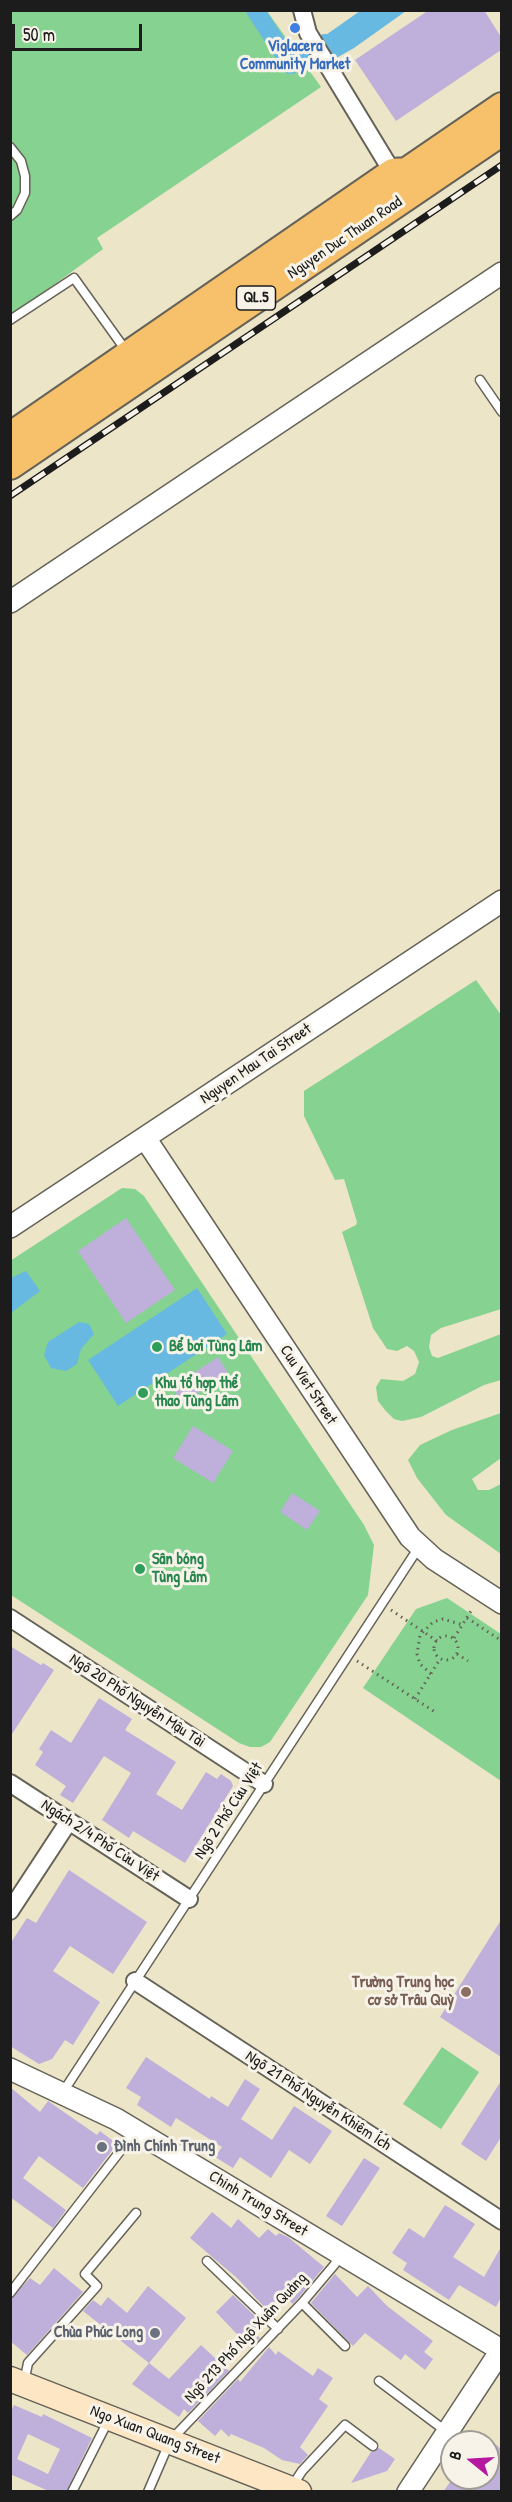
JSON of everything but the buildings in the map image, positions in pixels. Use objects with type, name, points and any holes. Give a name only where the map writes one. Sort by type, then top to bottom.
[{"type":"highway","name":"Nguyen Duc Thuan Road","points":[[10,437],[393,173],[407,172],[501,107]]},
{"type":"highway","name":"Nguyen Duc Thuan Road","points":[[10,465],[501,131]]},
{"type":"main road","name":"Ngo Xuan Quang Street","points":[[17,2381],[295,2490]]},
{"type":"street","points":[[302,10],[308,33],[393,173]]},
{"type":"street","points":[[10,602],[501,273]]},
{"type":"street","name":"Nguyen Mau Tai Street","points":[[10,1227],[501,902]]},
{"type":"street","name":"Cuu Viet Street","points":[[145,1138],[394,1515],[420,1547],[501,1603]]},
{"type":"street","name":"Ngõ 20 Phố Nguyễn Mậu Tài","points":[[10,1617],[264,1784]]},
{"type":"street","name":"Ngách 2/4 Phố Cửu Việt","points":[[10,1783],[189,1899]]},
{"type":"street","points":[[10,1911],[69,1821]]},
{"type":"street","name":"Ngõ 21 Phố Nguyễn Khiêm Ích","points":[[135,1981],[501,2221]]},
{"type":"street","name":"Chinh Trung Street","points":[[10,2068],[63,2092],[136,2131],[501,2350]]},
{"type":"street","points":[[448,2430],[501,2350]]},
{"type":"street","points":[[408,2492],[440,2443]]},
{"type":"lane","points":[[10,147],[21,161],[25,176],[25,193],[17,210],[10,216]]},
{"type":"lane","points":[[10,320],[74,278],[130,356]]},
{"type":"lane","points":[[480,380],[501,412]]},
{"type":"lane","name":"Ngõ 2 Phố Cửu Việt","points":[[63,2092],[420,1547]]},
{"type":"lane","points":[[10,2293],[136,2131]]},
{"type":"lane","points":[[17,2381],[28,2363],[97,2286],[85,2274],[136,2213]]},
{"type":"lane","name":"Ngõ 213 Phố Ngô Xuân Quảng","points":[[170,2441],[302,2303],[335,2264],[338,2252]]},
{"type":"lane","points":[[207,2261],[278,2329]]},
{"type":"lane","points":[[302,2303],[345,2346]]},
{"type":"lane","points":[[379,2381],[444,2430]]},
{"type":"lane","points":[[72,2492],[110,2418]]},
{"type":"lane","points":[[295,2490],[302,2471],[345,2425],[373,2446]]},
{"type":"lane","points":[[148,2492],[170,2441]]},
{"type":"path","points":[[382,1605],[437,1641]]},
{"type":"path","points":[[454,1638],[471,1611]]},
{"type":"path","points":[[467,1618],[501,1641]]},
{"type":"path","points":[[431,1674],[420,1664],[417,1654],[417,1645],[423,1632],[433,1622],[443,1620],[463,1624]]},
{"type":"path","points":[[443,1636],[454,1638],[459,1647],[457,1654],[448,1661],[440,1659],[435,1653],[437,1641],[443,1636]]},
{"type":"path","points":[[457,1654],[468,1661]]},
{"type":"path","points":[[348,1656],[435,1712]]},
{"type":"path","points":[[414,1699],[440,1659]]},
{"type":"green space","points":[[10,11],[267,11],[321,87],[97,238],[103,249],[11,316]]},
{"type":"green space","points":[[476,980],[501,1015],[501,1309],[441,1328],[431,1335],[429,1347],[432,1356],[438,1358],[501,1334],[501,1380],[484,1385],[421,1417],[402,1421],[394,1419],[378,1401],[376,1387],[381,1379],[403,1381],[415,1374],[419,1362],[414,1351],[407,1346],[397,1351],[387,1349],[373,1328],[342,1232],[356,1225],[357,1222],[344,1179],[335,1180],[304,1116],[304,1091]]},
{"type":"green space","name":"Khu tổ hợp thể thao Tùng Lâm","points":[[122,1188],[135,1189],[144,1196],[364,1525],[374,1545],[368,1595],[270,1742],[261,1747],[250,1747],[239,1743],[11,1595],[10,1261]]},
{"type":"green space","points":[[501,1413],[501,1458],[472,1479],[478,1490],[489,1490],[501,1484],[501,1554],[446,1515],[417,1478],[408,1460],[420,1445],[452,1430]]},
{"type":"green space","points":[[447,1598],[501,1634],[501,1781],[363,1688],[416,1609]]},
{"type":"green space","points":[[442,2047],[479,2072],[441,2129],[403,2104]]},
{"type":"water","points":[[360,11],[406,11],[354,48],[315,70],[307,61],[303,51]]},
{"type":"water","points":[[26,1271],[40,1291],[11,1313],[11,1278]]},
{"type":"water","name":"Bể bơi Tùng Lâm","points":[[197,1288],[227,1334],[118,1406],[88,1360]]},
{"type":"water","points":[[79,1322],[89,1324],[94,1334],[81,1349],[77,1364],[66,1371],[51,1368],[44,1355],[48,1342]]},
{"type":"waterway","points":[[255,10],[291,65],[325,43]]},
{"type":"railway","points":[[10,496],[502,165]]},
{"type":"place","name":"Viglacera Community Market","points":[[295,28]]},
{"type":"place","name":"Bể bơi Tùng Lâm","points":[[157,1347]]},
{"type":"place","name":"Khu tổ hợp thể thao Tùng Lâm","points":[[143,1393]]},
{"type":"place","name":"Sân bóng Tùng Lâm","points":[[140,1569]]},
{"type":"place","name":"Trường Trung học cơ sở Trâu Quỳ","points":[[466,1992]]},
{"type":"place","name":"Đình Chính Trung","points":[[102,2147]]},
{"type":"place","name":"Chùa Phúc Long","points":[[155,2333]]}]
